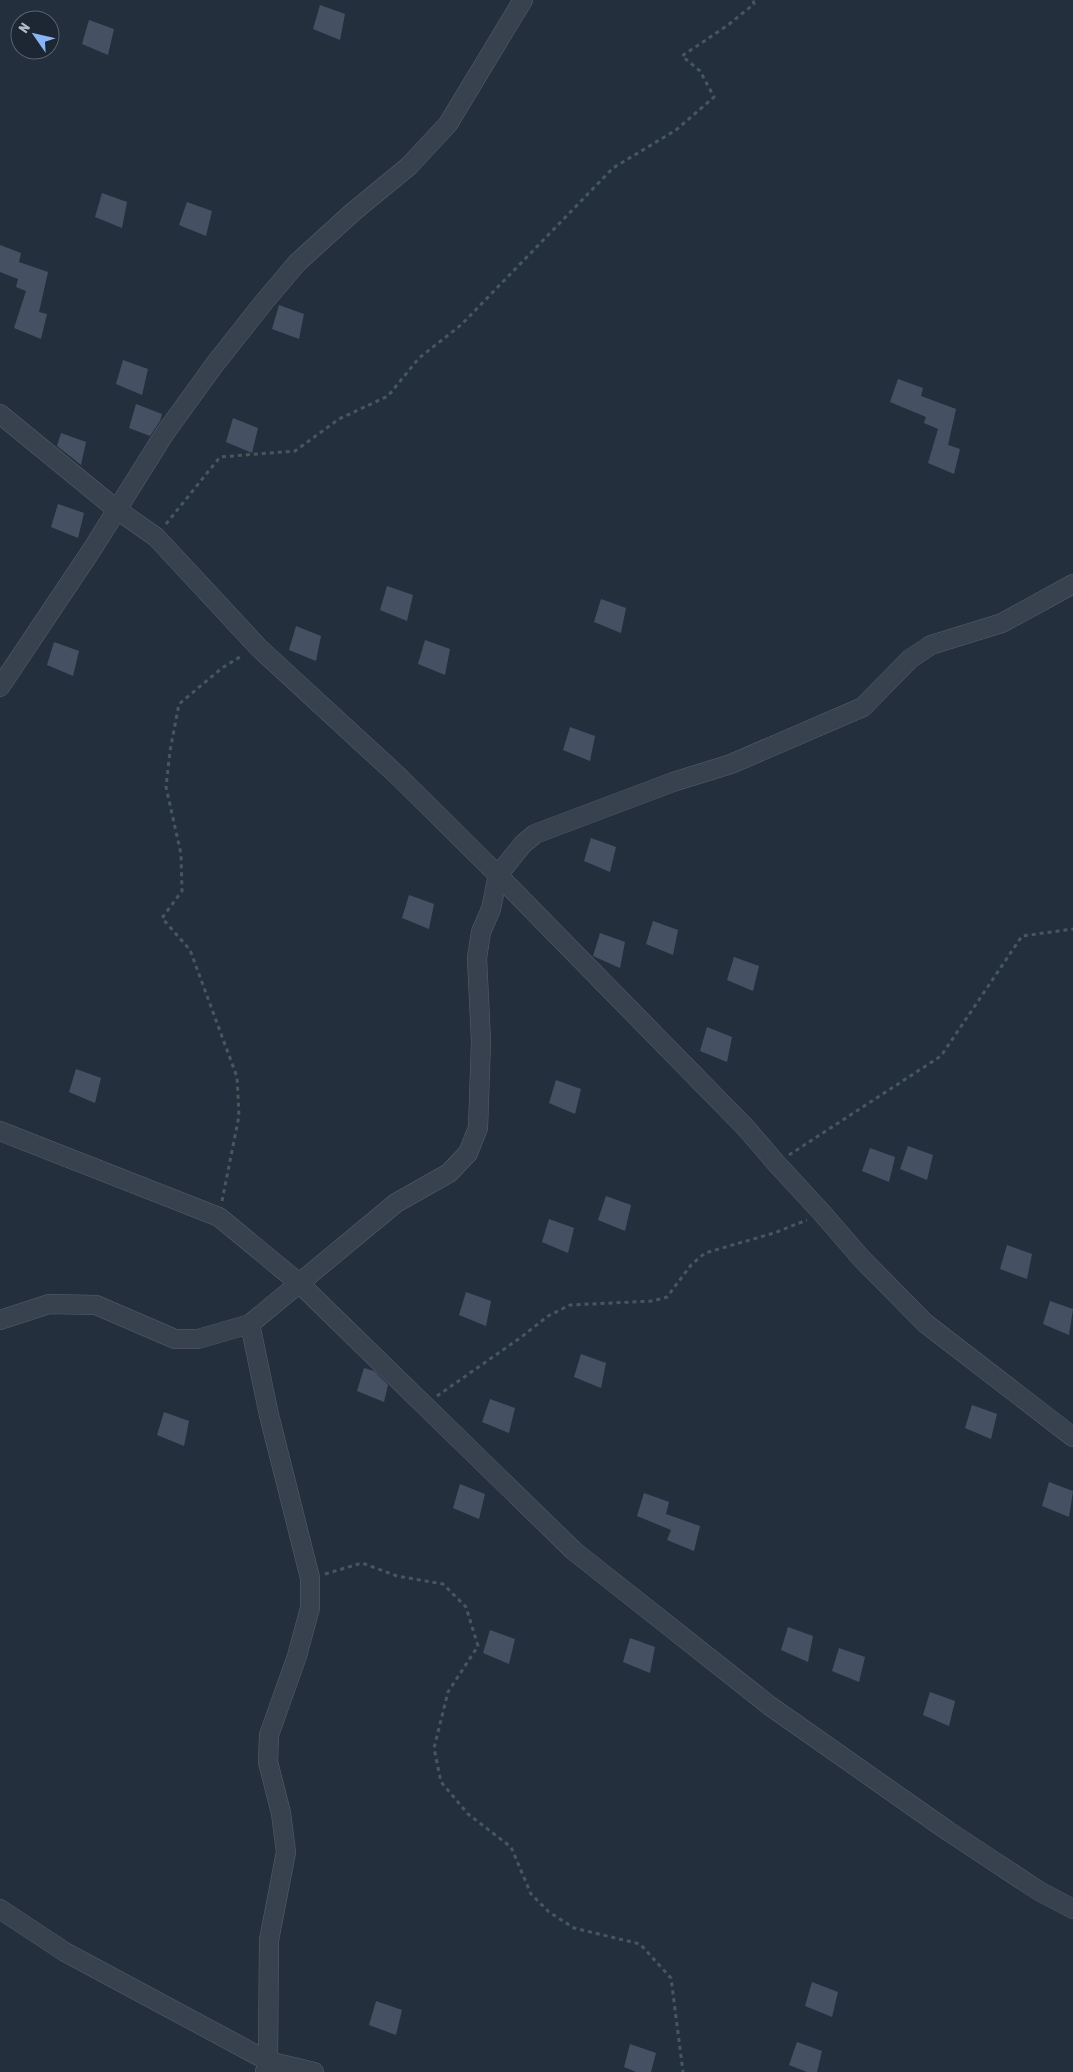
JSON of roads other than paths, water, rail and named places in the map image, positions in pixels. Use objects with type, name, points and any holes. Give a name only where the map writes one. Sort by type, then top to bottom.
[{"type":"street","points":[[0,687],[91,551],[171,425],[216,364],[297,263],[353,212],[409,166],[448,124],[523,0]]},
{"type":"street","points":[[0,414],[116,509],[156,536],[259,648],[396,775],[498,875],[746,1128],[861,1258],[925,1324],[1073,1437]]},
{"type":"street","points":[[0,1320],[49,1304],[59,1304],[96,1305],[174,1339],[198,1339],[250,1324],[396,1203],[449,1173],[468,1153],[478,1128],[481,1041],[477,958],[481,932],[491,909],[498,875],[523,844],[535,834],[673,782],[731,764],[863,707],[910,659],[931,645],[1002,623],[1073,584]]},
{"type":"street","points":[[0,1132],[219,1217],[299,1283],[574,1551],[770,1706],[948,1831],[1039,1891],[1073,1908]]},
{"type":"street","points":[[250,1324],[310,1578],[310,1608],[298,1656],[269,1735],[268,1762],[280,1813],[286,1852],[269,1940],[266,2066]]},
{"type":"street","points":[[0,1910],[65,1952],[266,2066],[314,2072]]}]
